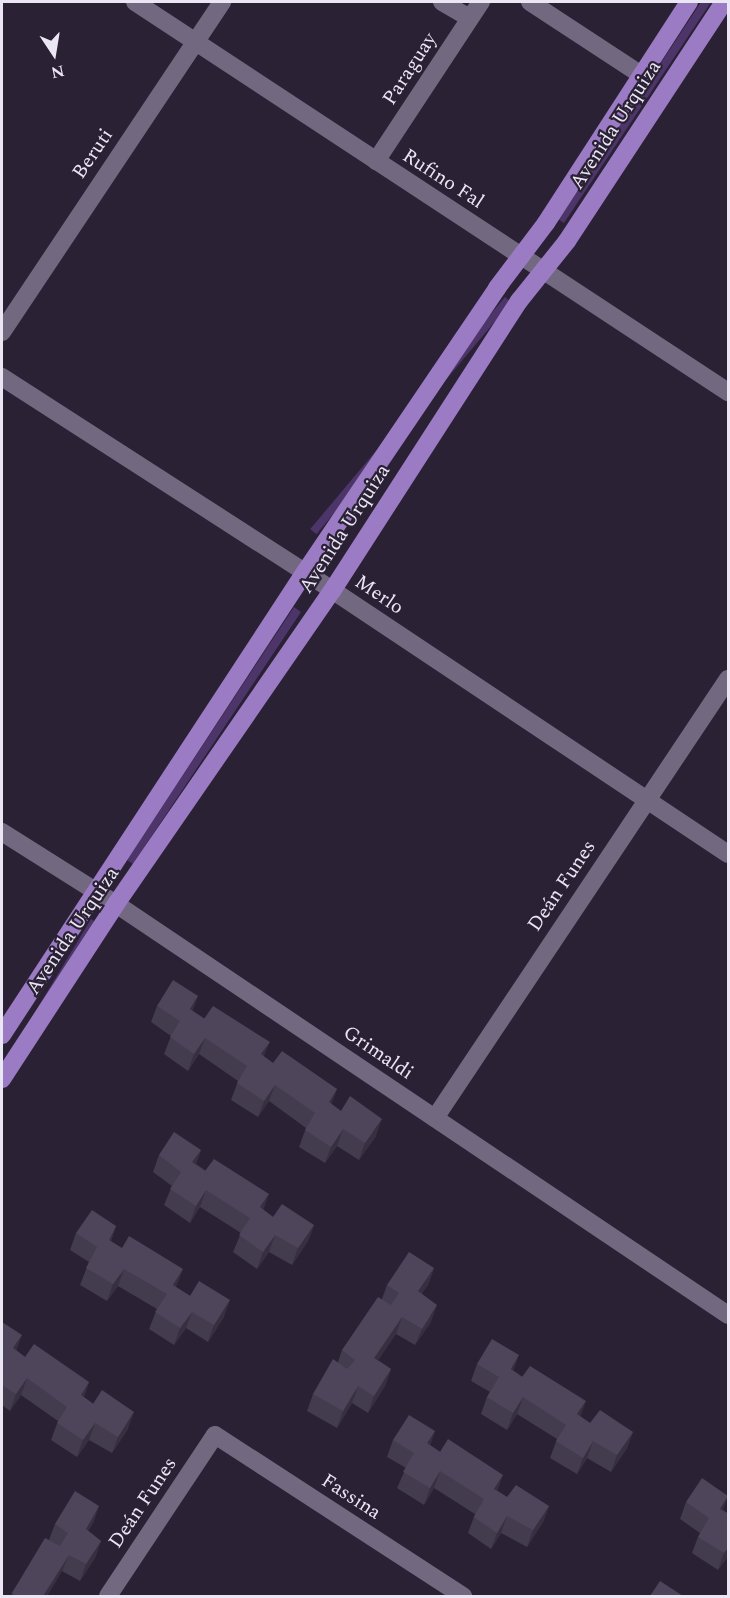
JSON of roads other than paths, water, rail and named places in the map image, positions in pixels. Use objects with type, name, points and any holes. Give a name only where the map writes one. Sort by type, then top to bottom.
[{"type":"main road","name":"Avenida Urquiza","points":[[2,1035],[305,572],[521,256],[546,223],[689,2]]},
{"type":"main road","name":"Avenida Urquiza","points":[[2,1079],[116,904],[332,591],[519,301],[544,272],[724,2]]},
{"type":"street","name":"Rufino Fal","points":[[135,2],[729,392]]},
{"type":"street","name":"Beruti","points":[[2,332],[222,2]]},
{"type":"street","points":[[442,2],[470,18]]},
{"type":"street","name":"Paraguay","points":[[376,161],[481,2]]},
{"type":"street","points":[[530,2],[643,76]]},
{"type":"street","name":"Merlo","points":[[2,377],[305,572],[645,801],[729,854]]},
{"type":"street","name":"Deán Funes","points":[[435,1118],[645,801],[729,679]]},
{"type":"street","name":"Grimaldi","points":[[2,832],[94,893],[116,904],[729,1315]]},
{"type":"street","name":"Deán Funes","points":[[108,1596],[215,1435]]},
{"type":"street","name":"Fassina","points":[[215,1435],[463,1596]]}]
